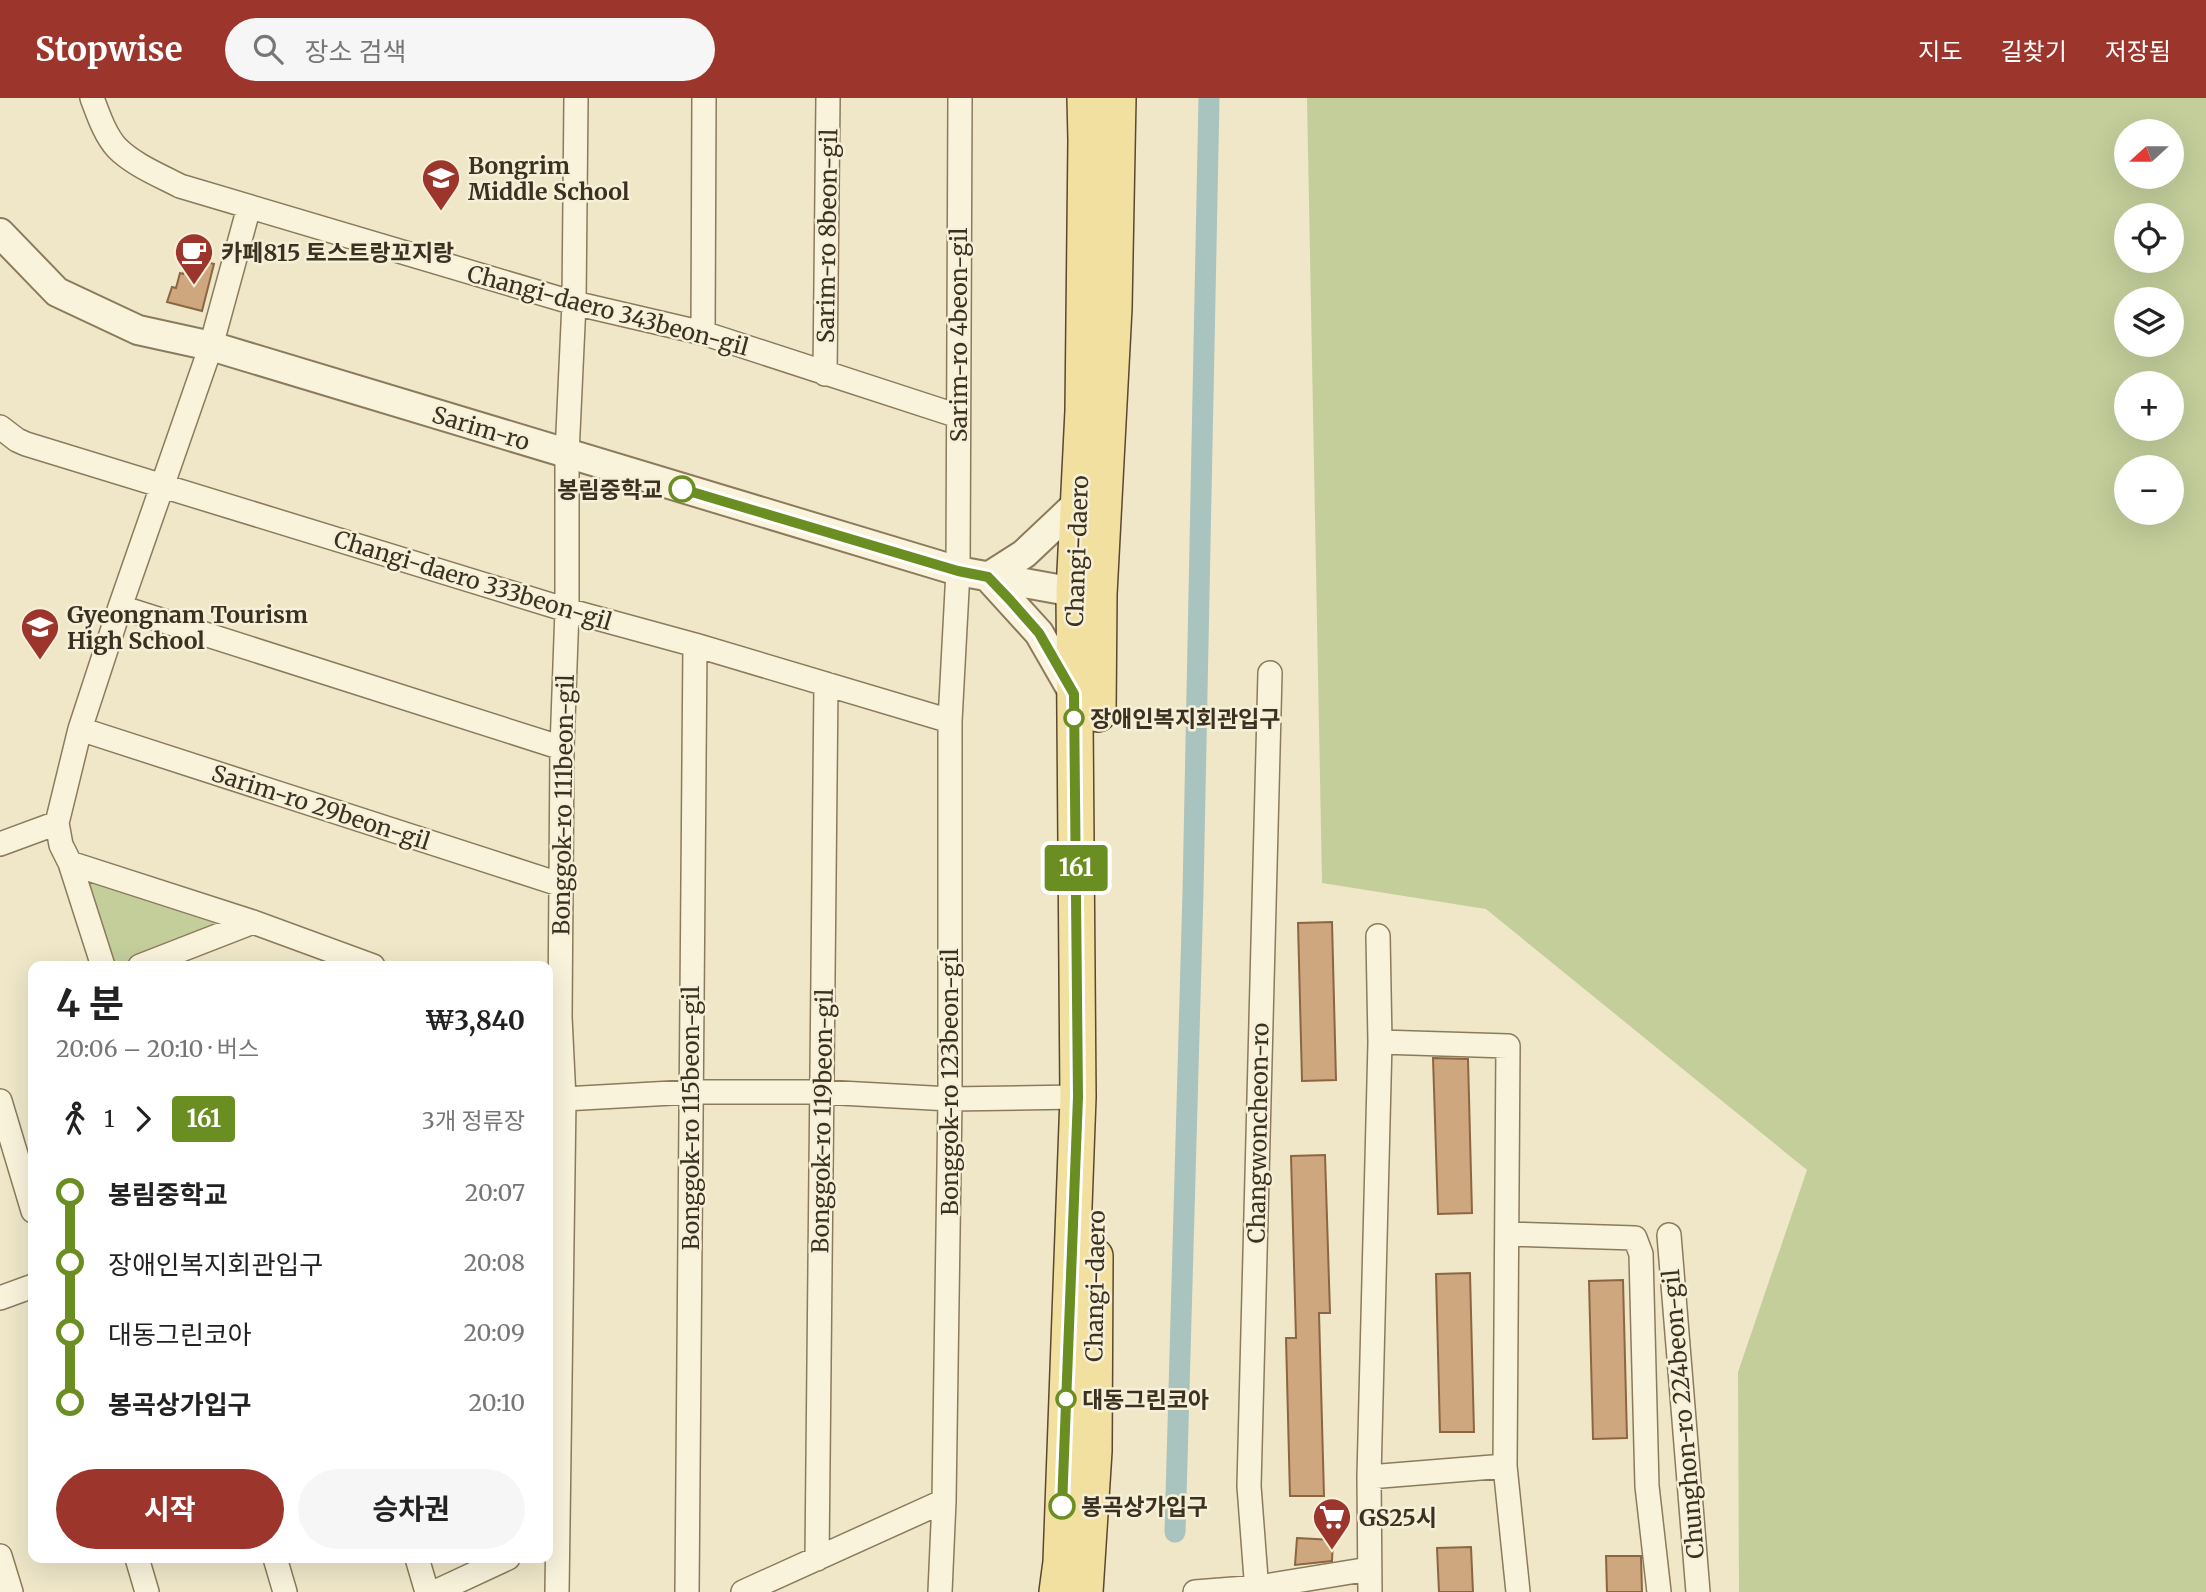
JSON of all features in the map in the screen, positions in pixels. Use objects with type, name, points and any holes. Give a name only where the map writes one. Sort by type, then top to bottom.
[{"type":"main road","name":"Changi-daero","points":[[1057,1592],[1061,1562],[1078,1097],[1074,592],[1083,411],[1085,98]]},
{"type":"main road","name":"Changi-daero","points":[[1085,1592],[1094,1451],[1099,605],[1114,308],[1118,98]]},
{"type":"street","name":"Changi-daero 343beon-gil","points":[[92,98],[99,117],[117,147],[145,168],[180,186],[574,303],[703,333],[958,416]]},
{"type":"street","name":"Bonggok-ro 111beon-gil","points":[[553,1428],[556,1102],[554,1016],[562,886],[567,454],[574,303],[576,98]]},
{"type":"street","points":[[703,333],[704,98]]},
{"type":"street","name":"Sarim-ro 8beon-gil","points":[[825,374],[828,98]]},
{"type":"street","name":"Sarim-ro 4beon-gil","points":[[958,571],[960,98]]},
{"type":"street","points":[[101,961],[70,863],[61,845],[57,822],[80,729],[211,346],[249,207]]},
{"type":"street","name":"Sarim-ro","points":[[0,233],[57,292],[138,330],[211,346],[958,571],[1074,592]]},
{"type":"street","name":"Changi-daero 333beon-gil","points":[[0,427],[26,444],[567,610],[950,721]]},
{"type":"street","points":[[1074,694],[1039,633],[988,577],[1024,554],[1078,503]]},
{"type":"street","name":"Bonggok-ro 123beon-gil","points":[[940,1592],[944,1501],[950,1099],[950,721],[958,571]]},
{"type":"street","points":[[120,607],[562,748]]},
{"type":"street","name":"Bonggok-ro 115beon-gil","points":[[687,1592],[695,645]]},
{"type":"street","name":"Changwoncheon-ro","points":[[1252,1589],[1249,1486],[1270,673]]},
{"type":"street","name":"Bonggok-ro 119beon-gil","points":[[817,1559],[825,684]]},
{"type":"street","name":"Sarim-ro 29beon-gil","points":[[80,729],[562,886]]},
{"type":"street","points":[[0,844],[57,822]]},
{"type":"street","points":[[70,863],[253,922],[359,961]]},
{"type":"street","points":[[153,961],[253,922]]},
{"type":"street","points":[[1195,1592],[1369,1581],[1369,1477],[1380,1042],[1378,936]]},
{"type":"street","points":[[1380,1042],[1508,1046],[1505,1466],[1518,1592]]},
{"type":"street","points":[[556,1102],[690,1092],[822,1091],[950,1099],[1078,1097]]},
{"type":"street","points":[[0,1101],[28,1194]]},
{"type":"street","points":[[1507,1234],[1635,1238],[1641,1254],[1647,1486],[1659,1592]]},
{"type":"street","name":"Chunghon-ro 224beon-gil","points":[[1669,1235],[1698,1592]]},
{"type":"street","points":[[0,1298],[28,1288]]},
{"type":"street","points":[[1369,1477],[1505,1466]]},
{"type":"street","points":[[743,1592],[944,1501]]},
{"type":"street","name":"Bonggok-ro 111beon-gil","points":[[553,1547],[557,1592]]},
{"type":"street","points":[[0,1556],[11,1592]]},
{"type":"street","points":[[138,1563],[147,1592]]},
{"type":"street","points":[[276,1563],[285,1592]]},
{"type":"street","points":[[418,1563],[427,1592]]},
{"type":"street","points":[[435,1592],[497,1563]]},
{"type":"green space","points":[[1307,98],[2206,98],[2206,1592],[1739,1592],[1738,1372],[1807,1170],[1486,909],[1322,883]]},
{"type":"green space","points":[[79,875],[236,923],[141,961],[105,961]]},
{"type":"building","points":[[188,257],[214,264],[202,311],[167,302],[172,287],[176,288],[180,273],[183,274]]},
{"type":"building","points":[[1332,922],[1336,1080],[1302,1081],[1298,923]]},
{"type":"building","points":[[1433,1058],[1468,1059],[1472,1213],[1438,1214]]},
{"type":"building","points":[[1325,1155],[1330,1313],[1319,1313],[1324,1496],[1290,1496],[1286,1338],[1296,1338],[1291,1156]]},
{"type":"building","points":[[1470,1273],[1474,1432],[1440,1432],[1436,1274]]},
{"type":"building","points":[[1623,1280],[1627,1438],[1593,1439],[1589,1281]]},
{"type":"building","points":[[1297,1538],[1333,1540],[1332,1561],[1295,1565]]},
{"type":"building","points":[[1471,1547],[1473,1592],[1439,1592],[1437,1548]]},
{"type":"building","points":[[1606,1556],[1641,1556],[1642,1592],[1607,1592]]},
{"type":"waterway","points":[[1175,1532],[1193,892],[1209,98]]},
{"type":"bus line","name":"161","points":[[682,489],[958,571],[988,577],[1039,633],[1074,694],[1078,1097],[1062,1506]]},
{"type":"place","name":"Bongrim Middle School","points":[[441,212]]},
{"type":"place","name":"카페815 토스트랑꼬지랑","points":[[194,286]]},
{"type":"place","name":"봉림중학교","points":[[682,489]]},
{"type":"place","name":"Gyeongnam Tourism High School","points":[[40,661]]},
{"type":"place","name":"장애인복지회관입구","points":[[1074,718]]},
{"type":"place","name":"대동그린코아","points":[[1066,1399]]},
{"type":"place","name":"봉곡상가입구","points":[[1062,1506]]},
{"type":"place","name":"GS25시","points":[[1332,1551]]}]
